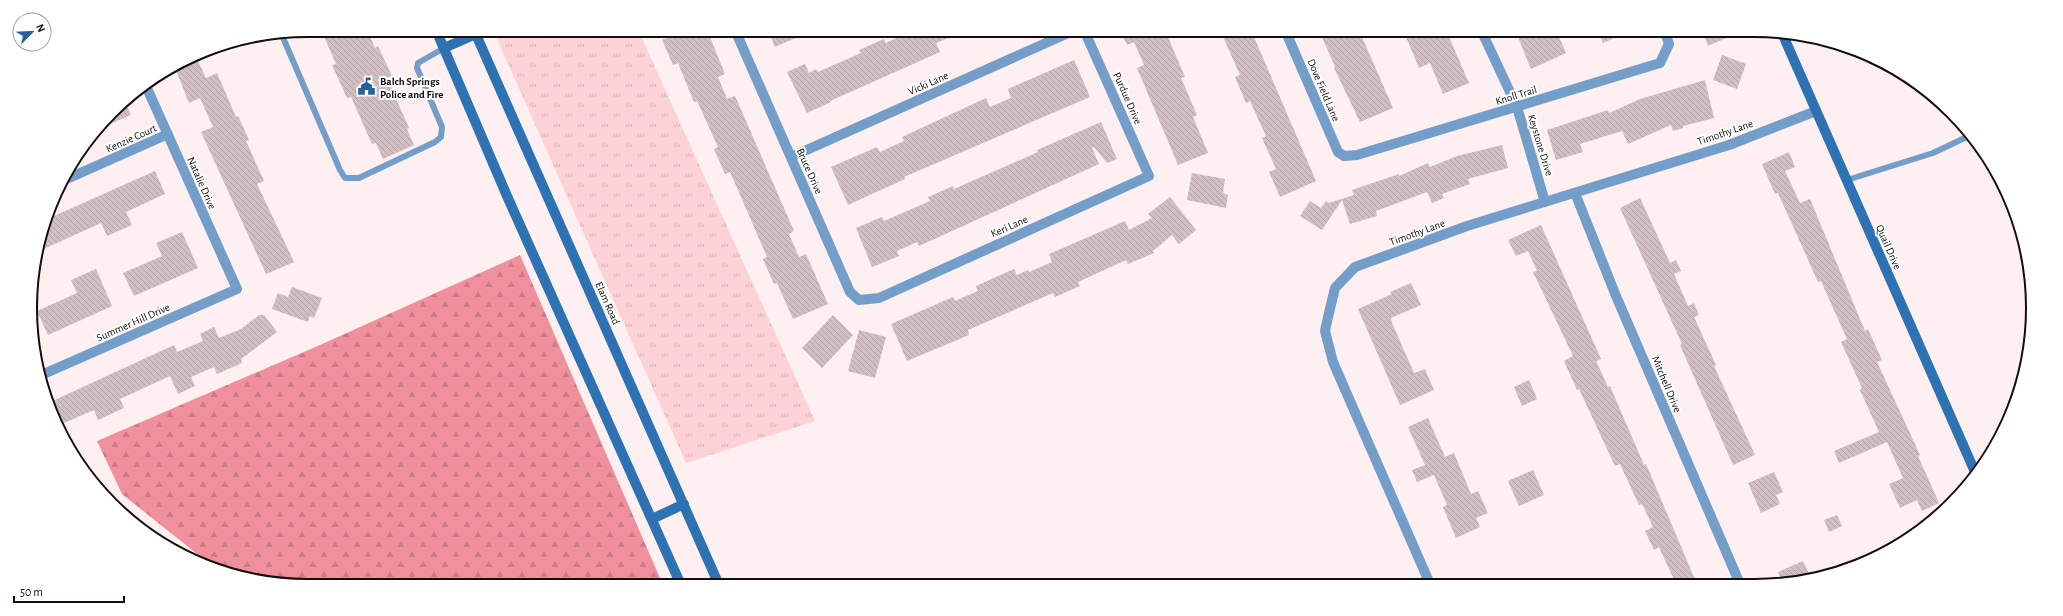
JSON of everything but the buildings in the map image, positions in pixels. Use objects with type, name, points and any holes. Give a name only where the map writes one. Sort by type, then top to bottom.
[{"type":"main road","points":[[439,37],[507,196],[678,579]]},
{"type":"main road","points":[[444,48],[465,37]]},
{"type":"main road","name":"Elam Road","points":[[477,37],[716,579]]},
{"type":"main road","name":"Quail Drive","points":[[1785,39],[1974,467]]},
{"type":"main road","points":[[652,519],[684,504]]},
{"type":"street","name":"Bruce Drive","points":[[738,37],[850,292],[859,300],[879,298]]},
{"type":"street","name":"Vicki Lane","points":[[791,157],[1059,37]]},
{"type":"street","name":"Purdue Drive","points":[[1087,37],[1149,176]]},
{"type":"street","name":"Dove Field Lane","points":[[1288,37],[1338,152],[1344,156]]},
{"type":"street","name":"Keystone Drive","points":[[1484,37],[1517,107],[1546,202]]},
{"type":"street","name":"Knoll Trail","points":[[1344,156],[1357,155],[1660,64],[1669,44],[1666,37]]},
{"type":"street","name":"Natalie Drive","points":[[148,90],[237,289]]},
{"type":"street","name":"Timothy Lane","points":[[1428,579],[1333,362],[1325,331],[1335,288],[1356,267],[1467,226],[1729,145],[1816,110]]},
{"type":"street","name":"Kenzie Court","points":[[70,177],[168,134]]},
{"type":"street","name":"Keri Lane","points":[[879,298],[1149,176]]},
{"type":"street","name":"Mitchell Drive","points":[[1576,192],[1619,303],[1738,579]]},
{"type":"street","name":"Summer Hill Drive","points":[[45,373],[237,289]]},
{"type":"lane","points":[[283,38],[340,170],[345,178],[350,179],[359,178],[435,142],[441,137],[442,127],[417,68],[418,63],[444,48]]},
{"type":"lane","points":[[1847,180],[1933,153],[1966,138]]},
{"type":"green space","points":[[496,37],[641,37],[815,421],[686,463]]},
{"type":"green space","points":[[520,255],[660,579],[308,579],[273,577],[238,570],[200,556],[122,494],[97,441],[320,345]]},
{"type":"place","name":"Balch Springs Police and Fire","points":[[367,87]]}]
